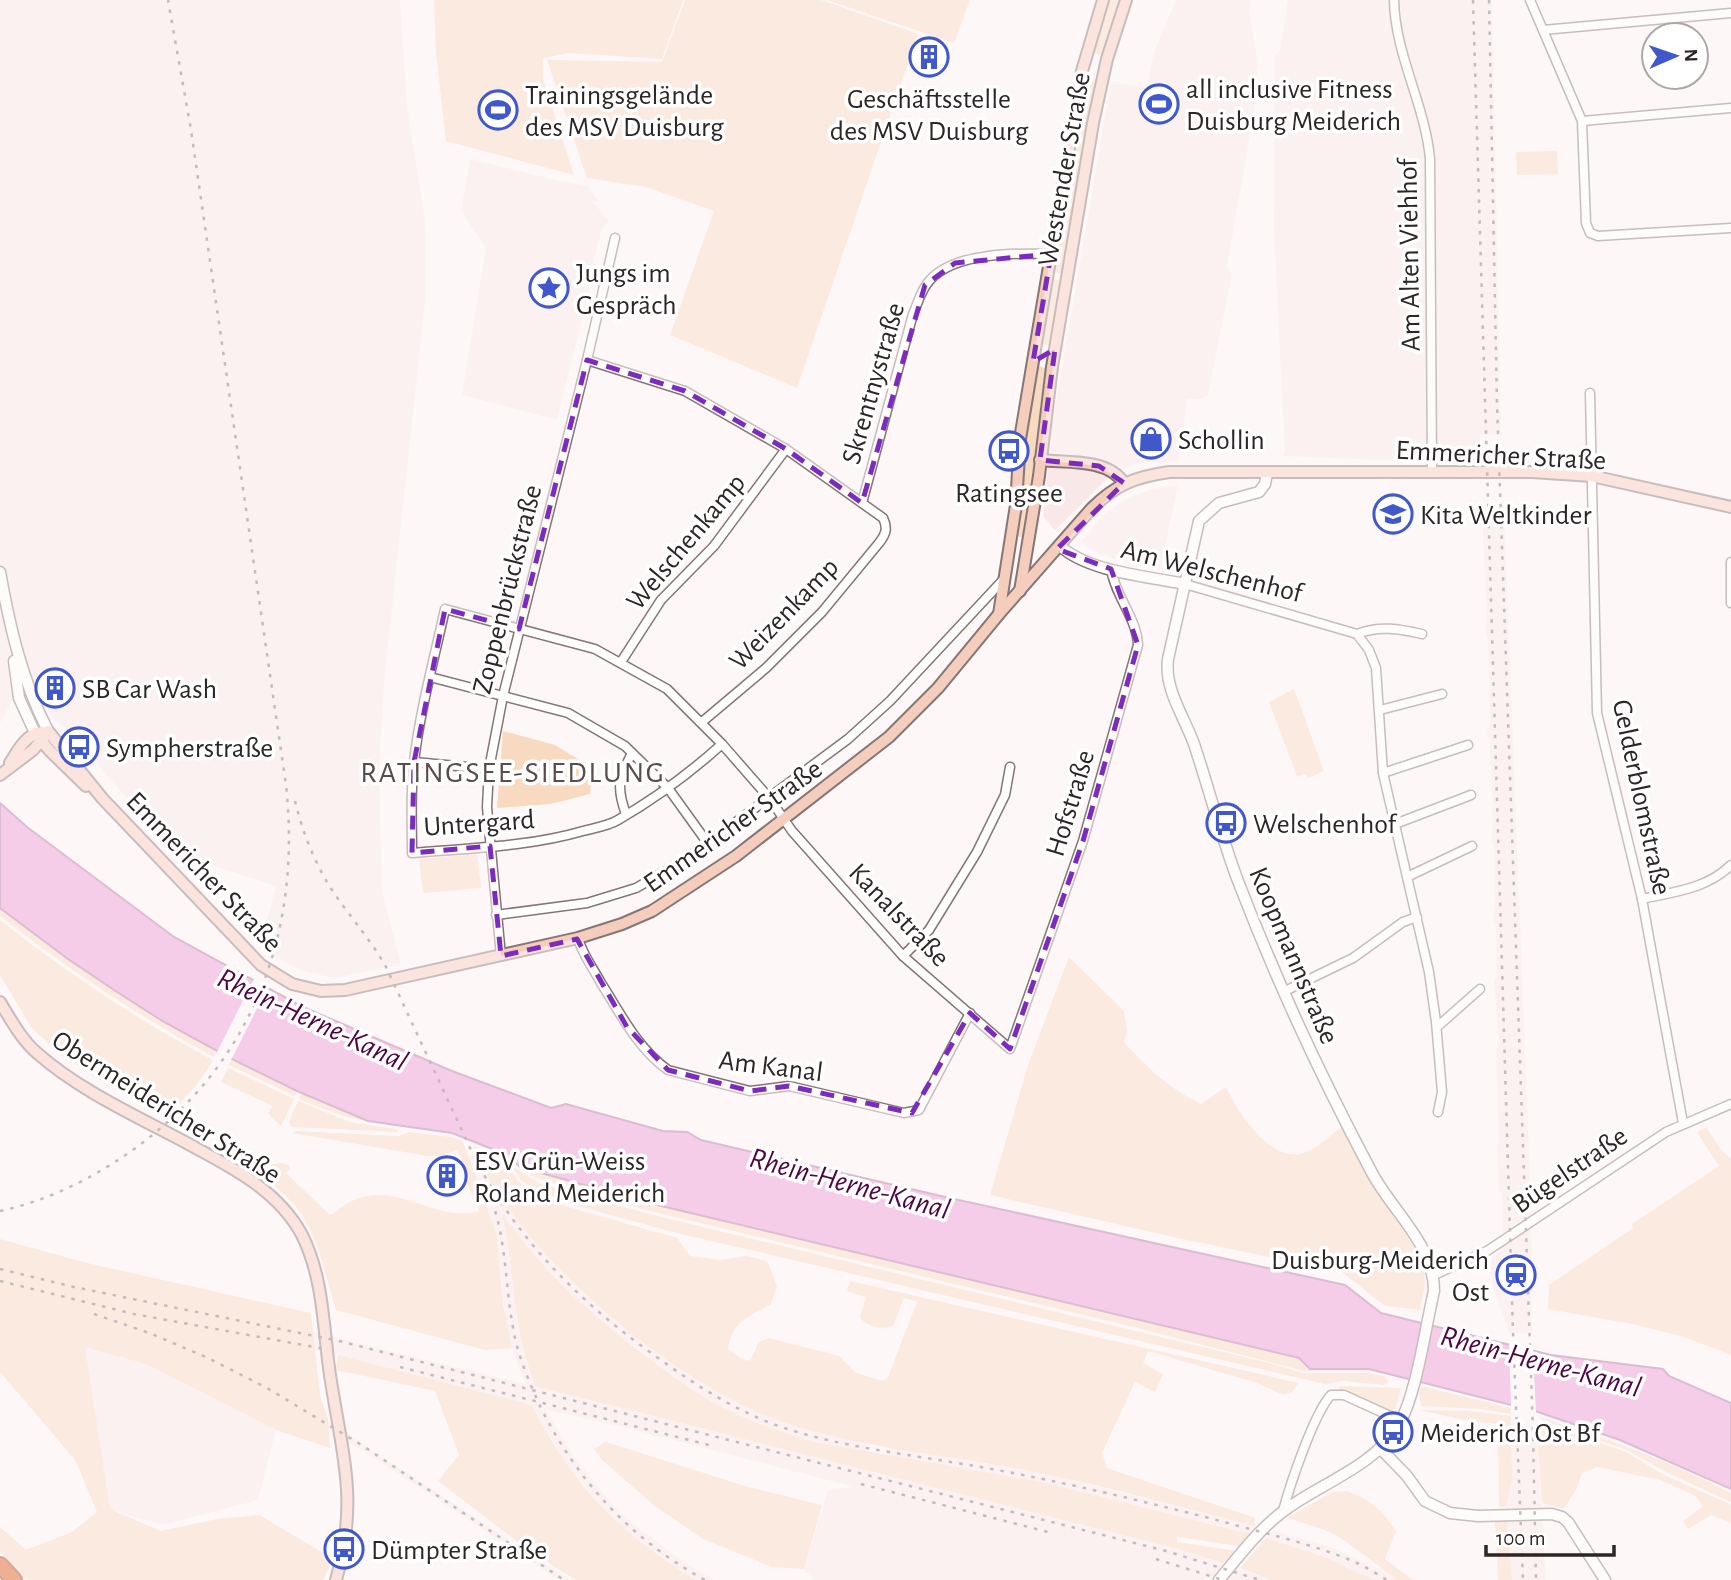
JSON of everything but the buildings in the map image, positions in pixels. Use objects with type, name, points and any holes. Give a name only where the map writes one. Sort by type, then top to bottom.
[{"type":"highway","points":[[0,1565],[14,1580]]},
{"type":"main road","name":"Westender Straße","points":[[1002,607],[1017,494],[1020,439],[1082,71],[1103,0]]},
{"type":"main road","name":"Westender Straße","points":[[1020,591],[1055,349],[1102,80],[1126,0]]},
{"type":"main road","points":[[1082,71],[1095,71],[1102,80]]},
{"type":"main road","points":[[1036,343],[1045,352],[1055,349]]},
{"type":"main road","points":[[1040,460],[1099,466],[1118,474],[1124,483]]},
{"type":"main road","name":"Emmericher Straße","points":[[48,731],[102,799],[247,953],[270,972],[292,984],[321,991],[345,990],[578,939],[652,911],[700,881],[858,763],[916,712],[960,662],[1002,607],[1020,591],[1103,498],[1124,483],[1169,472],[1532,472],[1592,476],[1731,507]]},
{"type":"main road","points":[[1004,579],[1008,587],[1020,591]]},
{"type":"main road","points":[[3,772],[24,741],[48,731]]},
{"type":"main road","name":"Emmericher Straße","points":[[38,737],[83,784],[102,799]]},
{"type":"main road","name":"Obermeidericher Straße","points":[[0,1002],[23,1038],[50,1063],[114,1105],[237,1170],[277,1203],[300,1233],[309,1250],[318,1286],[347,1471],[348,1525],[336,1580]]},
{"type":"street","name":"Am Alten Viehhof","points":[[1394,0],[1399,43],[1428,132],[1432,471]]},
{"type":"street","points":[[1530,0],[1582,121],[1587,223],[1590,233],[1598,236],[1731,228]]},
{"type":"street","points":[[1543,30],[1731,13]]},
{"type":"street","points":[[1582,121],[1731,108]]},
{"type":"street","name":"Zoppenbrückstraße","points":[[501,956],[495,915],[487,807],[489,769],[503,696],[615,237]]},
{"type":"street","name":"Skrentnystraße","points":[[862,503],[913,314],[925,285],[936,274],[955,263],[1006,255],[1051,254]]},
{"type":"street","points":[[587,360],[685,391],[786,449],[862,503]]},
{"type":"street","name":"Gelderblomstraße","points":[[1590,393],[1597,713],[1642,899],[1683,1123]]},
{"type":"street","name":"Welschenkamp","points":[[621,662],[661,600],[714,546],[786,449]]},
{"type":"street","name":"Koopmannstraße","points":[[1267,473],[1265,484],[1259,492],[1219,503],[1199,521],[1168,659],[1169,683],[1193,741],[1238,879],[1318,1068],[1373,1175],[1425,1253],[1434,1275]]},
{"type":"street","name":"Weizenkamp","points":[[702,722],[766,668],[822,612],[885,535],[887,526],[883,518],[862,503]]},
{"type":"street","name":"Am Welschenhof","points":[[1059,546],[1076,558],[1111,569],[1185,584],[1357,634],[1370,629],[1422,634]]},
{"type":"street","points":[[1731,562],[1731,603]]},
{"type":"street","name":"Hofstraße","points":[[1010,1049],[1083,841],[1138,645],[1138,635],[1113,584],[1111,569]]},
{"type":"street","points":[[0,572],[24,678],[48,731]]},
{"type":"street","name":"Emmericher Straße","points":[[495,915],[566,907],[636,888],[709,845],[848,739],[890,701],[1004,579]]},
{"type":"street","points":[[988,598],[1002,607]]},
{"type":"street","name":"Kanalstraße","points":[[445,609],[595,649],[667,689],[722,744],[903,956],[1010,1049]]},
{"type":"street","name":"Untergard","points":[[445,609],[414,762],[412,853],[558,838],[603,826],[668,788],[722,744]]},
{"type":"street","points":[[11,629],[19,698],[38,737]]},
{"type":"street","points":[[1357,634],[1369,650],[1376,668],[1383,773],[1429,972],[1442,1092],[1438,1112]]},
{"type":"street","points":[[430,677],[568,713],[625,746],[668,788],[709,845]]},
{"type":"street","points":[[1380,710],[1442,694]]},
{"type":"street","points":[[1383,773],[1468,745]]},
{"type":"street","points":[[626,814],[619,796],[619,782],[632,753]]},
{"type":"street","points":[[414,762],[489,769]]},
{"type":"street","points":[[903,956],[929,930],[977,852],[1005,795],[1010,767]]},
{"type":"street","points":[[1395,824],[1471,794]]},
{"type":"street","points":[[1408,877],[1472,846]]},
{"type":"street","points":[[1642,899],[1685,890],[1714,880],[1731,865]]},
{"type":"street","points":[[1285,991],[1353,958],[1403,922],[1417,917]]},
{"type":"street","name":"Am Kanal","points":[[578,939],[627,1027],[657,1063],[677,1073],[750,1091],[789,1086],[912,1113],[919,1110],[970,1013]]},
{"type":"street","points":[[1437,1027],[1480,989]]},
{"type":"street","name":"Bügelstraße","points":[[1434,1275],[1487,1251],[1666,1132],[1731,1104]]},
{"type":"street","points":[[1219,1580],[1283,1511],[1376,1451],[1401,1421],[1429,1314],[1434,1275]]},
{"type":"street","points":[[1283,1511],[1309,1439],[1331,1395],[1344,1395],[1401,1421]]},
{"type":"street","points":[[1376,1451],[1407,1476],[1425,1501],[1450,1513],[1464,1516],[1552,1514],[1562,1517],[1605,1580]]},
{"type":"highlighted area","points":[[1051,254],[1033,362],[1055,349],[1040,460],[1099,466],[1124,483],[1057,549],[1111,569],[1138,645],[1083,841],[1010,1049],[970,1013],[912,1113],[789,1086],[750,1091],[668,1070],[627,1027],[577,939],[501,956],[490,846],[412,853],[414,762],[445,609],[519,629],[587,360],[685,391],[786,449],[862,503],[925,285],[955,263]]},
{"type":"shaded area","points":[[0,0],[400,0],[407,107],[425,220],[426,292],[384,682],[379,767],[382,892],[401,964],[335,978],[299,970],[260,947],[276,886],[174,853],[65,727],[52,718],[39,694],[11,703],[0,723]]},
{"type":"shaded area","name":"Trainingsgelände des MSV Duisburg","points":[[434,0],[683,0],[662,59],[569,53],[543,58],[543,79],[574,175],[446,141],[436,53]]},
{"type":"shaded area","points":[[685,0],[821,0],[918,34],[797,388],[670,335],[714,211],[646,187],[587,178],[547,60],[662,62]]},
{"type":"shaded area","points":[[827,0],[970,0],[954,43]]},
{"type":"shaded area","points":[[1108,0],[1122,0],[1106,56],[1090,52]]},
{"type":"shaded area","points":[[1176,0],[1251,0],[1249,11],[1256,53],[1258,88],[1227,267],[1232,274],[1208,395],[1199,399],[1187,399],[1179,461],[1137,463],[1109,477],[1055,530],[1043,516],[1053,421],[1111,82],[1147,88],[1154,52]]},
{"type":"shaded area","points":[[1288,0],[1492,0],[1501,435],[1480,434],[1481,464],[1283,456],[1285,452],[1274,232],[1275,55],[1280,50]]},
{"type":"shaded area","points":[[1093,77],[1097,83],[1063,274],[1053,272],[1086,81]]},
{"type":"shaded area","points":[[1557,151],[1558,174],[1517,175],[1516,152]]},
{"type":"shaded area","points":[[470,159],[588,186],[598,201],[592,201],[609,221],[602,228],[593,263],[596,264],[557,420],[462,395],[486,248],[461,211]]},
{"type":"shaded area","points":[[1052,279],[1062,281],[1052,343],[1045,346],[1041,341]]},
{"type":"shaded area","points":[[1034,365],[1050,369],[1046,377],[1025,538],[1015,536]]},
{"type":"shaded area","points":[[1178,486],[1160,569],[1115,559],[1090,550],[1082,541],[1102,516],[1128,498],[1153,489]]},
{"type":"shaded area","points":[[1482,511],[1504,511],[1531,1206],[1532,1334],[1509,1332],[1495,1293],[1488,1262],[1503,1246],[1502,1193],[1499,1191],[1497,1146],[1496,1051],[1499,1045],[1494,981],[1497,975],[1496,928],[1493,921],[1494,846],[1491,839],[1493,826],[1490,744],[1487,731],[1490,725]]},
{"type":"shaded area","points":[[1294,689],[1324,771],[1308,778],[1306,774],[1297,776],[1269,702]]},
{"type":"shaded area","points":[[503,731],[555,745],[593,768],[590,794],[551,804],[497,808]]},
{"type":"shaded area","points":[[477,854],[481,888],[423,893],[419,859]]},
{"type":"shaded area","points":[[0,908],[106,984],[217,1051],[214,1057],[158,1025],[51,955],[0,916]]},
{"type":"shaded area","points":[[0,920],[103,995],[213,1060],[197,1084],[164,1118],[60,1054],[31,1027],[0,975]]},
{"type":"shaded area","points":[[1069,957],[1124,1011],[1127,1031],[1124,1042],[1150,1069],[1179,1092],[1201,1104],[1226,1087],[1255,1132],[1265,1142],[1288,1154],[1311,1150],[1342,1127],[1370,1180],[1423,1262],[1425,1285],[1420,1310],[1385,1306],[1342,1272],[990,1195],[1028,1065]]},
{"type":"shaded area","points":[[232,1059],[297,1091],[295,1096],[229,1065]]},
{"type":"shaded area","points":[[228,1068],[294,1099],[281,1126],[268,1113],[273,1106],[221,1082]]},
{"type":"shaded area","points":[[302,1093],[368,1121],[341,1115],[299,1099]]},
{"type":"shaded area","points":[[298,1101],[350,1122],[396,1129],[399,1132],[291,1127],[289,1122]]},
{"type":"shaded area","points":[[1706,1127],[1721,1150],[1731,1159],[1731,1355],[1681,1336],[1548,1309],[1549,1285],[1633,1228],[1632,1224],[1719,1166],[1697,1132]]},
{"type":"shaded area","points":[[296,1131],[400,1136],[409,1132],[463,1141],[497,1235],[503,1304],[512,1348],[485,1350],[336,1310],[320,1256],[304,1218],[287,1198],[259,1173],[263,1165],[289,1165],[290,1169],[286,1173],[329,1214],[371,1195],[408,1200],[443,1211],[479,1211],[460,1167],[464,1165],[457,1150],[442,1156],[428,1156],[292,1133]]},
{"type":"shaded area","points":[[473,1142],[502,1153],[527,1172],[534,1171],[653,1204],[1299,1358],[1310,1369],[1369,1369],[1388,1375],[1369,1371],[1304,1371],[1138,1328],[650,1211],[533,1177],[501,1155]]},
{"type":"shaded area","points":[[473,1146],[507,1163],[518,1181],[532,1193],[568,1207],[677,1238],[690,1256],[721,1260],[747,1256],[767,1261],[777,1286],[771,1304],[737,1326],[728,1349],[740,1358],[750,1361],[759,1342],[769,1338],[839,1356],[856,1373],[883,1381],[888,1377],[917,1302],[904,1298],[893,1326],[871,1326],[860,1318],[866,1297],[847,1291],[850,1281],[1299,1383],[1292,1392],[1283,1395],[1257,1383],[1148,1351],[1143,1363],[1163,1374],[1155,1392],[1135,1382],[1102,1453],[1107,1468],[1255,1518],[1255,1526],[1017,1468],[853,1441],[789,1424],[745,1406],[699,1381],[652,1349],[606,1313],[563,1273],[526,1231],[495,1188]]},
{"type":"shaded area","points":[[476,1152],[499,1193],[538,1245],[579,1289],[603,1310],[679,1368],[734,1401],[868,1443],[867,1451],[789,1435],[729,1411],[696,1392],[592,1315],[527,1248],[503,1216],[508,1234],[517,1320],[528,1369],[535,1386],[1174,1548],[1271,1580],[814,1580],[804,1569],[828,1490],[854,1487],[623,1427],[546,1410],[573,1455],[611,1503],[634,1525],[685,1563],[714,1580],[696,1580],[657,1556],[604,1510],[564,1460],[532,1405],[282,1343],[325,1419],[570,1580],[558,1580],[322,1425],[0,1264],[310,1331],[525,1384],[506,1321],[497,1235],[470,1160],[470,1155]]},
{"type":"shaded area","points":[[512,1166],[541,1184],[649,1214],[1304,1373],[1369,1373],[1386,1377],[1388,1383],[1384,1385],[1343,1381],[1325,1384],[677,1233],[570,1204],[534,1190],[520,1179]]},
{"type":"shaded area","points":[[502,1214],[554,1277],[614,1332],[693,1390],[751,1420],[815,1442],[1047,1483],[1250,1534],[1239,1546],[1177,1537],[1177,1542],[1236,1551],[1225,1564],[1174,1548],[535,1386],[520,1333],[509,1246]]},
{"type":"shaded area","points":[[0,1239],[87,1263],[311,1313],[320,1395],[328,1419],[330,1448],[276,1430],[146,1364],[85,1347],[110,1509],[161,1531],[217,1519],[259,1515],[327,1555],[330,1566],[323,1580],[27,1580],[0,1552],[0,1527],[26,1550],[72,1532],[97,1512],[75,1460],[0,1372]]},
{"type":"shaded area","points":[[85,1346],[146,1364],[276,1430],[258,1500],[163,1525],[109,1509]]},
{"type":"shaded area","points":[[338,1355],[532,1405],[564,1459],[600,1505],[644,1545],[696,1580],[576,1580],[531,1552],[438,1481],[459,1455],[435,1391],[336,1370]]},
{"type":"shaded area","points":[[1339,1386],[1401,1388],[1395,1409],[1391,1412],[1340,1391]]},
{"type":"shaded area","points":[[1421,1386],[1511,1408],[1511,1414],[1481,1409],[1421,1406]]},
{"type":"shaded area","points":[[1420,1410],[1469,1411],[1511,1416],[1512,1479],[1506,1507],[1499,1507],[1498,1424],[1463,1420]]},
{"type":"shaded area","points":[[1536,1416],[1684,1470],[1731,1493],[1731,1502],[1666,1472],[1627,1450]]},
{"type":"shaded area","points":[[1536,1421],[1626,1452],[1664,1475],[1731,1505],[1731,1523],[1711,1515],[1688,1529],[1683,1521],[1703,1506],[1695,1496],[1661,1480],[1597,1467],[1582,1473],[1577,1488],[1564,1509],[1542,1503]]},
{"type":"shaded area","points":[[1511,1423],[1536,1427],[1546,1580],[1512,1580],[1506,1507],[1512,1479]]},
{"type":"shaded area","points":[[606,1442],[745,1486],[822,1505],[804,1569],[772,1567],[703,1539],[656,1507],[602,1460],[594,1449]]},
{"type":"shaded area","points":[[888,1447],[1047,1474],[1255,1526],[1328,1546],[1397,1580],[1374,1580],[1325,1557],[1266,1538],[1047,1483],[894,1457],[887,1454]]},
{"type":"shaded area","points":[[1347,1491],[1370,1502],[1391,1523],[1396,1531],[1385,1559],[1413,1580],[1397,1580],[1344,1540],[1323,1529],[1287,1518],[1332,1492]]},
{"type":"shaded area","points":[[1495,1521],[1507,1521],[1512,1580],[1498,1580]]},
{"type":"shaded area","points":[[1266,1538],[1325,1557],[1374,1580],[1271,1580],[1240,1568]]},
{"type":"water","name":"Rhein-Herne-Kanal","points":[[0,803],[27,827],[174,937],[301,1006],[452,1071],[551,1108],[566,1104],[663,1131],[687,1132],[701,1140],[954,1199],[1345,1285],[1381,1313],[1551,1355],[1663,1369],[1669,1376],[1731,1403],[1731,1489],[1620,1440],[1535,1411],[1369,1369],[1310,1369],[1299,1358],[653,1204],[534,1171],[527,1172],[502,1153],[452,1133],[368,1121],[297,1091],[164,1022],[68,959],[0,908]]},
{"type":"pier","points":[[255,977],[269,985],[230,1062],[216,1054]]},
{"type":"pier","points":[[1509,1342],[1533,1347],[1536,1414],[1511,1407]]},
{"type":"railway","points":[[0,1211],[52,1195],[115,1162],[173,1117],[209,1079],[238,1036],[260,991],[276,943],[286,892],[289,839],[286,785],[191,130],[168,0]]},
{"type":"railway","points":[[1473,0],[1513,1332],[1523,1580]]},
{"type":"railway","points":[[1489,0],[1497,404],[1536,1580]]},
{"type":"railway","points":[[295,801],[316,862],[336,896],[386,967],[478,1165]]},
{"type":"railway","points":[[474,1157],[491,1187],[530,1242],[575,1290],[626,1334],[668,1365],[741,1410],[796,1432],[846,1444],[1035,1477],[1213,1519],[1333,1554],[1360,1564],[1387,1580]]},
{"type":"railway","points":[[492,1201],[501,1233],[516,1343],[533,1390],[556,1435],[590,1484],[631,1528],[654,1547],[705,1580]]},
{"type":"railway","points":[[0,1269],[74,1287],[339,1341],[1166,1551],[1260,1580]]},
{"type":"railway","points":[[0,1281],[134,1314],[325,1349]]},
{"type":"railway","points":[[94,1314],[152,1334],[267,1388],[360,1444],[564,1580]]},
{"type":"railway","points":[[400,1367],[709,1445]]},
{"type":"railway","points":[[861,1484],[1048,1532]]},
{"type":"railway","points":[[1156,1559],[1223,1580]]},
{"type":"place","name":"Geschäftsstelle des MSV Duisburg","points":[[929,57]]},
{"type":"place","name":"all inclusive Fitness Duisburg Meiderich","points":[[1159,104]]},
{"type":"place","name":"Trainingsgelände des MSV Duisburg","points":[[498,110]]},
{"type":"place","name":"Jungs im Gespräch","points":[[549,288]]},
{"type":"place","name":"Schollin","points":[[1151,439]]},
{"type":"place","name":"Ratingsee","points":[[1009,451]]},
{"type":"place","name":"Kita Weltkinder","points":[[1393,514]]},
{"type":"place","name":"SB Car Wash","points":[[55,688]]},
{"type":"place","name":"Sympherstraße","points":[[79,747]]},
{"type":"place","name":"Welschenhof","points":[[1226,823]]},
{"type":"place","name":"ESV Grün-Weiss Roland Meiderich","points":[[447,1176]]},
{"type":"place","name":"Duisburg-Meiderich Ost","points":[[1516,1275]]},
{"type":"place","name":"Meiderich Ost Bf","points":[[1393,1432]]},
{"type":"place","name":"Dümpter Straße","points":[[344,1549]]},
{"type":"district","name":"RATINGSEE-SIEDLUNG","points":[[513,772]]}]
